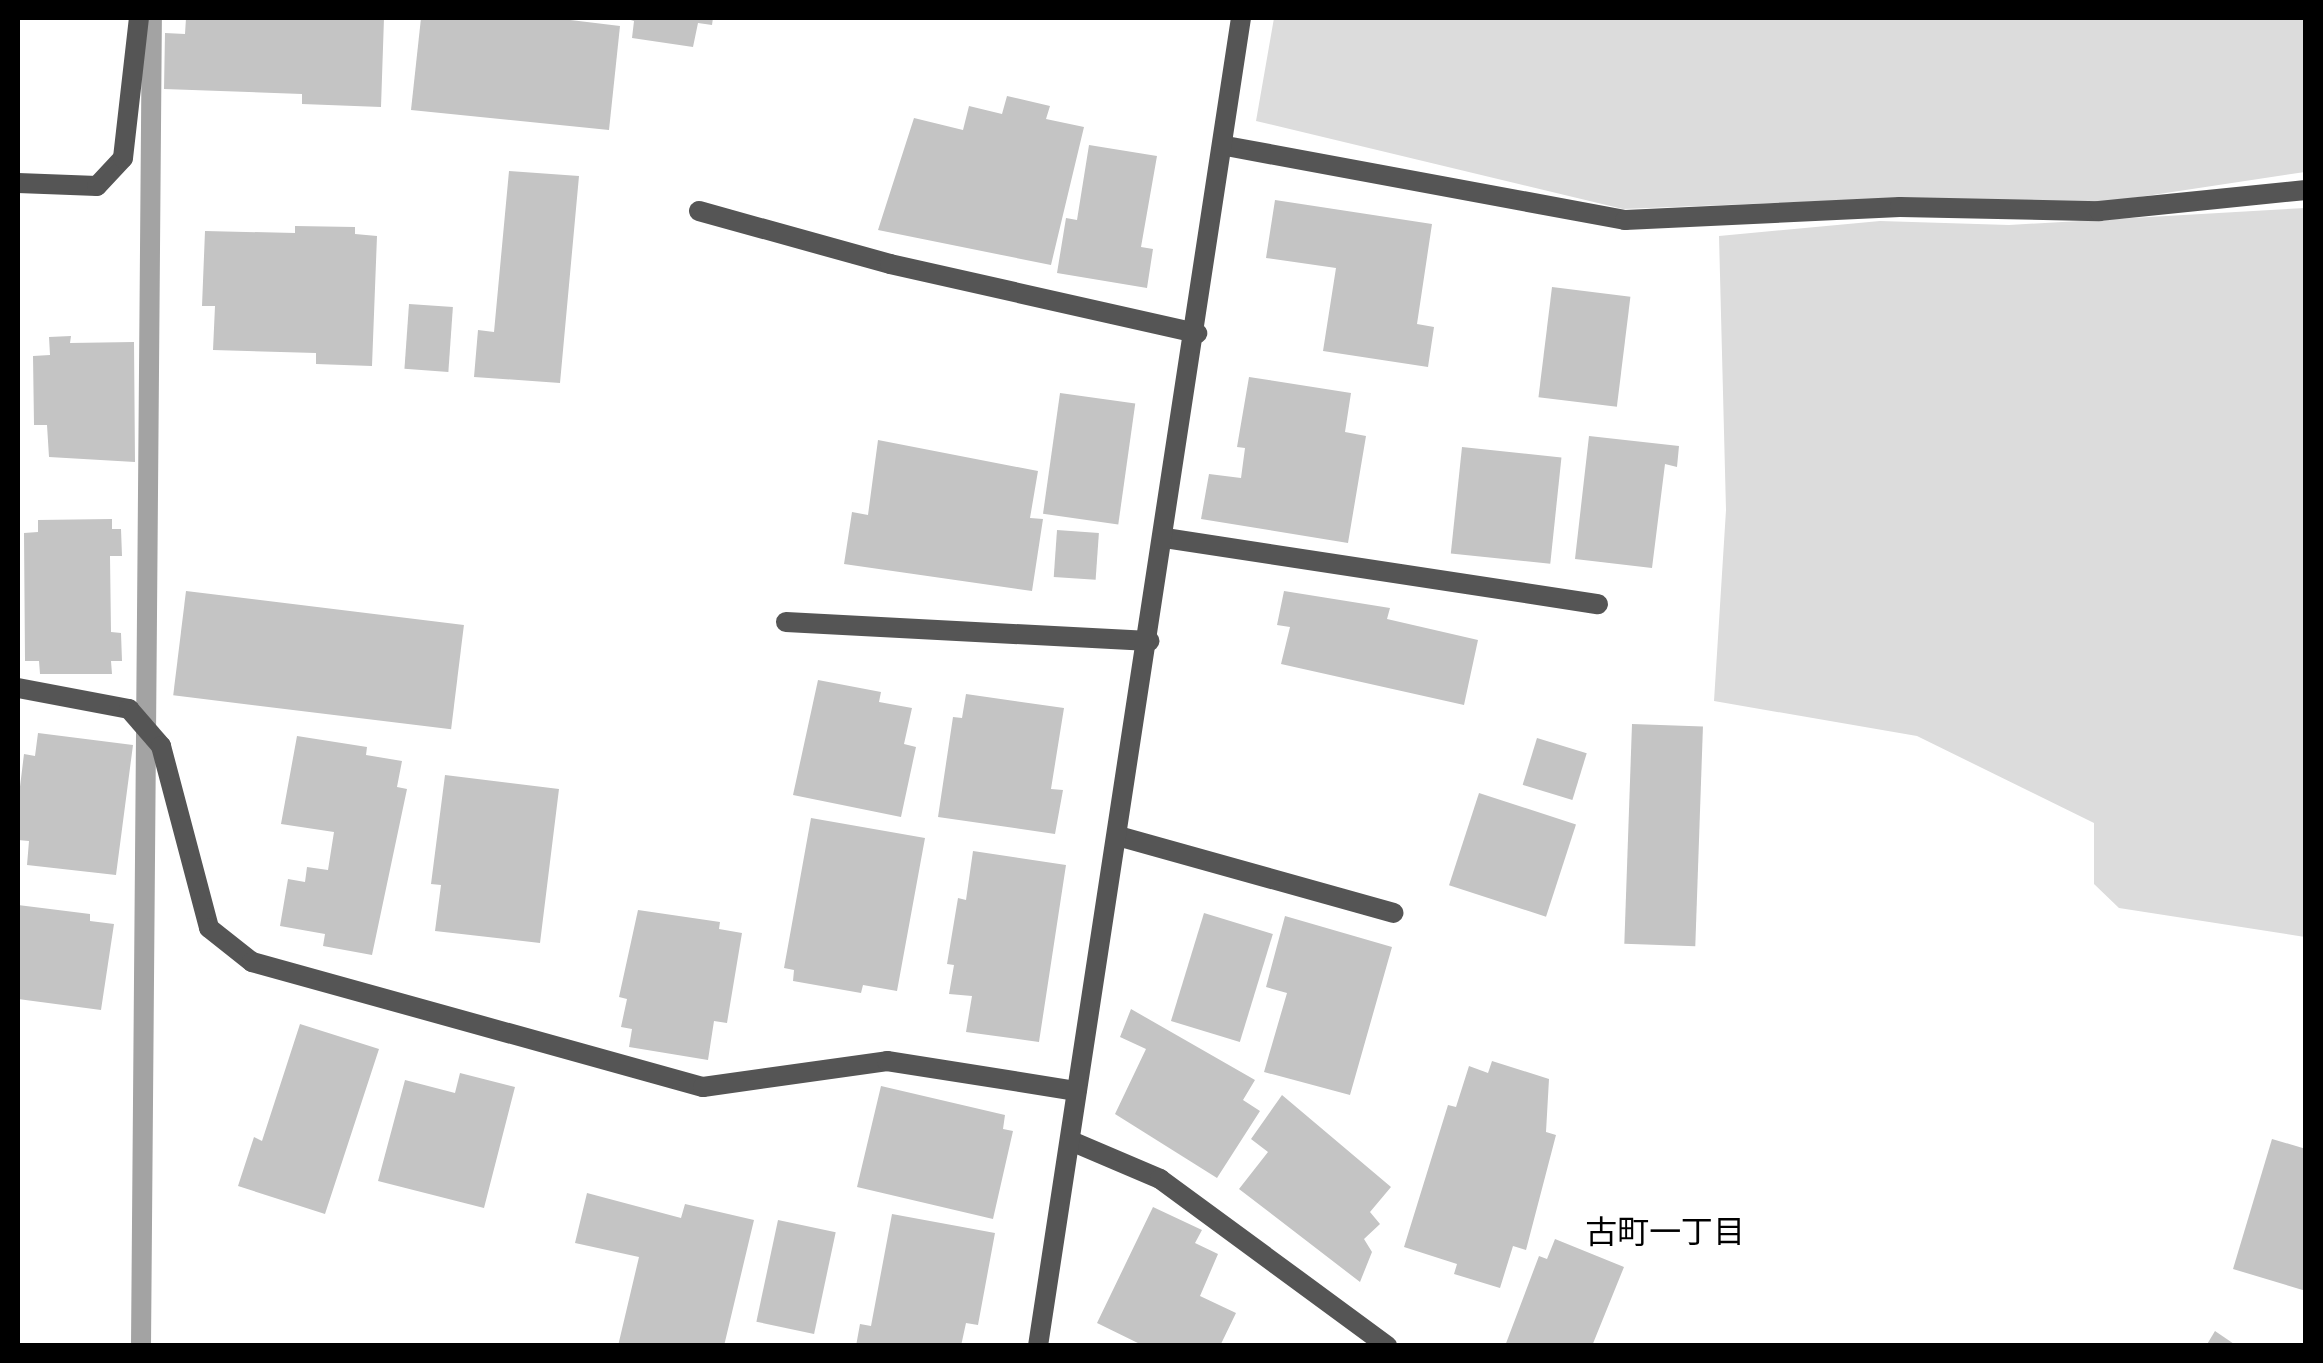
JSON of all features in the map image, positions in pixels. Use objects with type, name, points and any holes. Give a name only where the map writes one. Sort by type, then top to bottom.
[{"type":"street","points":[[18,182],[97,186],[122,158],[140,18]]},
{"type":"street","points":[[1038,1346],[1226,146],[1241,18]]},
{"type":"street","points":[[1226,146],[1625,220],[1900,208],[2099,211],[2306,190]]},
{"type":"street","points":[[699,212],[890,264],[1197,332]]},
{"type":"street","points":[[1166,538],[1598,604]]},
{"type":"street","points":[[786,622],[1150,641]]},
{"type":"street","points":[[18,688],[129,709],[161,746],[209,928],[252,962],[703,1087],[886,1060],[1077,1091]]},
{"type":"street","points":[[1118,836],[1393,913]]},
{"type":"street","points":[[1072,1141],[1160,1179],[1386,1346]]},
{"type":"shaded area","points":[[1274,18],[2305,18],[2305,172],[2093,204],[1902,198],[1623,209],[1256,121]]},
{"type":"shaded area","points":[[2305,208],[2305,937],[2119,908],[2094,884],[2094,823],[1917,736],[1714,701],[1726,510],[1719,236],[1880,221],[2009,225]]},
{"type":"building","points":[[186,18],[384,18],[381,107],[302,104],[302,94],[164,89],[165,33],[185,34]]},
{"type":"building","points":[[421,18],[554,18],[620,26],[609,130],[411,110]]},
{"type":"building","points":[[624,18],[713,18],[712,25],[698,23],[693,47],[632,38],[634,21]]},
{"type":"building","points":[[1007,96],[1050,106],[1046,119],[1084,127],[1051,265],[878,230],[914,118],[963,130],[969,106],[1002,114]]},
{"type":"building","points":[[1089,145],[1157,156],[1141,247],[1153,249],[1147,288],[1057,273],[1066,218],[1077,220]]},
{"type":"building","points":[[509,171],[579,176],[560,383],[474,377],[478,330],[494,332]]},
{"type":"building","points":[[1275,200],[1432,224],[1417,324],[1434,327],[1428,367],[1323,351],[1336,268],[1266,258]]},
{"type":"building","points":[[295,226],[355,227],[355,234],[377,236],[372,366],[316,364],[316,353],[213,350],[215,306],[202,306],[205,231],[295,233]]},
{"type":"building","points":[[1552,287],[1630,297],[1617,407],[1538,397]]},
{"type":"building","points":[[409,304],[453,307],[448,372],[404,369]]},
{"type":"building","points":[[71,336],[70,343],[134,342],[135,462],[49,457],[47,425],[34,425],[33,356],[50,355],[49,337]]},
{"type":"building","points":[[1249,377],[1351,393],[1345,432],[1366,436],[1348,543],[1201,519],[1209,474],[1241,478],[1245,448],[1237,447]]},
{"type":"building","points":[[1060,393],[1135,404],[1118,524],[1043,514]]},
{"type":"building","points":[[1589,436],[1679,446],[1677,467],[1665,464],[1652,568],[1575,559]]},
{"type":"building","points":[[878,440],[1038,471],[1030,518],[1043,519],[1032,591],[844,564],[852,512],[868,515]]},
{"type":"building","points":[[1462,447],[1561,457],[1550,564],[1451,553]]},
{"type":"building","points":[[112,519],[112,529],[121,529],[122,556],[110,556],[111,632],[121,633],[122,661],[111,661],[112,674],[40,674],[39,661],[25,661],[24,533],[38,532],[38,520]]},
{"type":"building","points":[[1057,530],[1099,533],[1096,580],[1054,577]]},
{"type":"building","points":[[186,591],[464,625],[451,729],[173,695]]},
{"type":"building","points":[[1284,591],[1390,608],[1387,619],[1478,640],[1464,705],[1281,664],[1290,627],[1277,625]]},
{"type":"building","points":[[818,680],[881,692],[879,702],[912,708],[904,744],[916,747],[901,817],[793,795]]},
{"type":"building","points":[[966,694],[1064,708],[1051,789],[1063,790],[1055,834],[938,817],[953,717],[962,718]]},
{"type":"building","points":[[1632,724],[1703,726],[1695,946],[1624,944]]},
{"type":"building","points":[[38,733],[133,745],[116,875],[27,865],[29,841],[18,840],[18,803],[24,754],[35,756]]},
{"type":"building","points":[[297,736],[367,747],[366,755],[402,761],[397,787],[407,789],[372,955],[323,946],[325,934],[280,926],[288,879],[305,882],[307,867],[328,870],[334,832],[281,824]]},
{"type":"building","points":[[1537,738],[1587,753],[1572,800],[1523,785]]},
{"type":"building","points":[[445,775],[559,789],[540,943],[435,931],[441,885],[431,884]]},
{"type":"building","points":[[1479,793],[1576,825],[1546,917],[1449,885]]},
{"type":"building","points":[[811,818],[925,838],[897,991],[863,985],[861,993],[793,981],[794,970],[784,968]]},
{"type":"building","points":[[973,851],[1066,865],[1039,1042],[966,1032],[972,996],[949,994],[954,965],[947,964],[958,898],[966,900]]},
{"type":"building","points":[[18,905],[90,914],[90,921],[114,924],[101,1010],[18,999]]},
{"type":"building","points":[[638,910],[720,922],[719,929],[742,933],[727,1023],[714,1021],[708,1060],[629,1047],[632,1029],[621,1027],[627,999],[619,997]]},
{"type":"building","points":[[1204,913],[1273,934],[1240,1042],[1171,1021]]},
{"type":"building","points":[[1285,916],[1392,947],[1350,1095],[1264,1072],[1287,993],[1266,987]]},
{"type":"building","points":[[1131,1009],[1255,1080],[1243,1100],[1260,1111],[1217,1178],[1115,1114],[1146,1049],[1120,1037]]},
{"type":"building","points":[[300,1024],[379,1049],[325,1214],[238,1186],[254,1137],[262,1141]]},
{"type":"building","points":[[1492,1061],[1549,1079],[1546,1132],[1556,1135],[1526,1250],[1513,1246],[1500,1288],[1454,1274],[1457,1264],[1404,1247],[1448,1105],[1456,1107],[1469,1066],[1488,1073]]},
{"type":"building","points":[[460,1073],[515,1087],[484,1208],[378,1181],[405,1080],[455,1093]]},
{"type":"building","points":[[881,1086],[1005,1115],[1003,1129],[1013,1131],[993,1219],[857,1187]]},
{"type":"building","points":[[1282,1095],[1391,1187],[1370,1212],[1380,1224],[1364,1239],[1372,1252],[1360,1282],[1239,1189],[1268,1152],[1251,1139]]},
{"type":"building","points":[[2272,1139],[2306,1149],[2306,1291],[2233,1269]]},
{"type":"building","points":[[587,1193],[681,1218],[685,1204],[754,1220],[724,1346],[618,1346],[639,1257],[575,1243]]},
{"type":"building","points":[[1153,1207],[1202,1230],[1195,1243],[1218,1254],[1200,1296],[1236,1313],[1220,1346],[1144,1346],[1097,1323]]},
{"type":"building","points":[[892,1214],[995,1233],[978,1325],[966,1323],[961,1346],[856,1346],[860,1324],[871,1326]]},
{"type":"building","points":[[778,1220],[836,1232],[814,1334],[756,1322]]},
{"type":"building","points":[[1555,1239],[1624,1267],[1592,1346],[1505,1346],[1539,1256],[1547,1259]]},
{"type":"building","points":[[2215,1331],[2237,1346],[2206,1346]]},
{"type":"waterway","points":[[141,1346],[152,18]]},
{"type":"district","name":"古町一丁目","points":[[1665,1230]]}]
